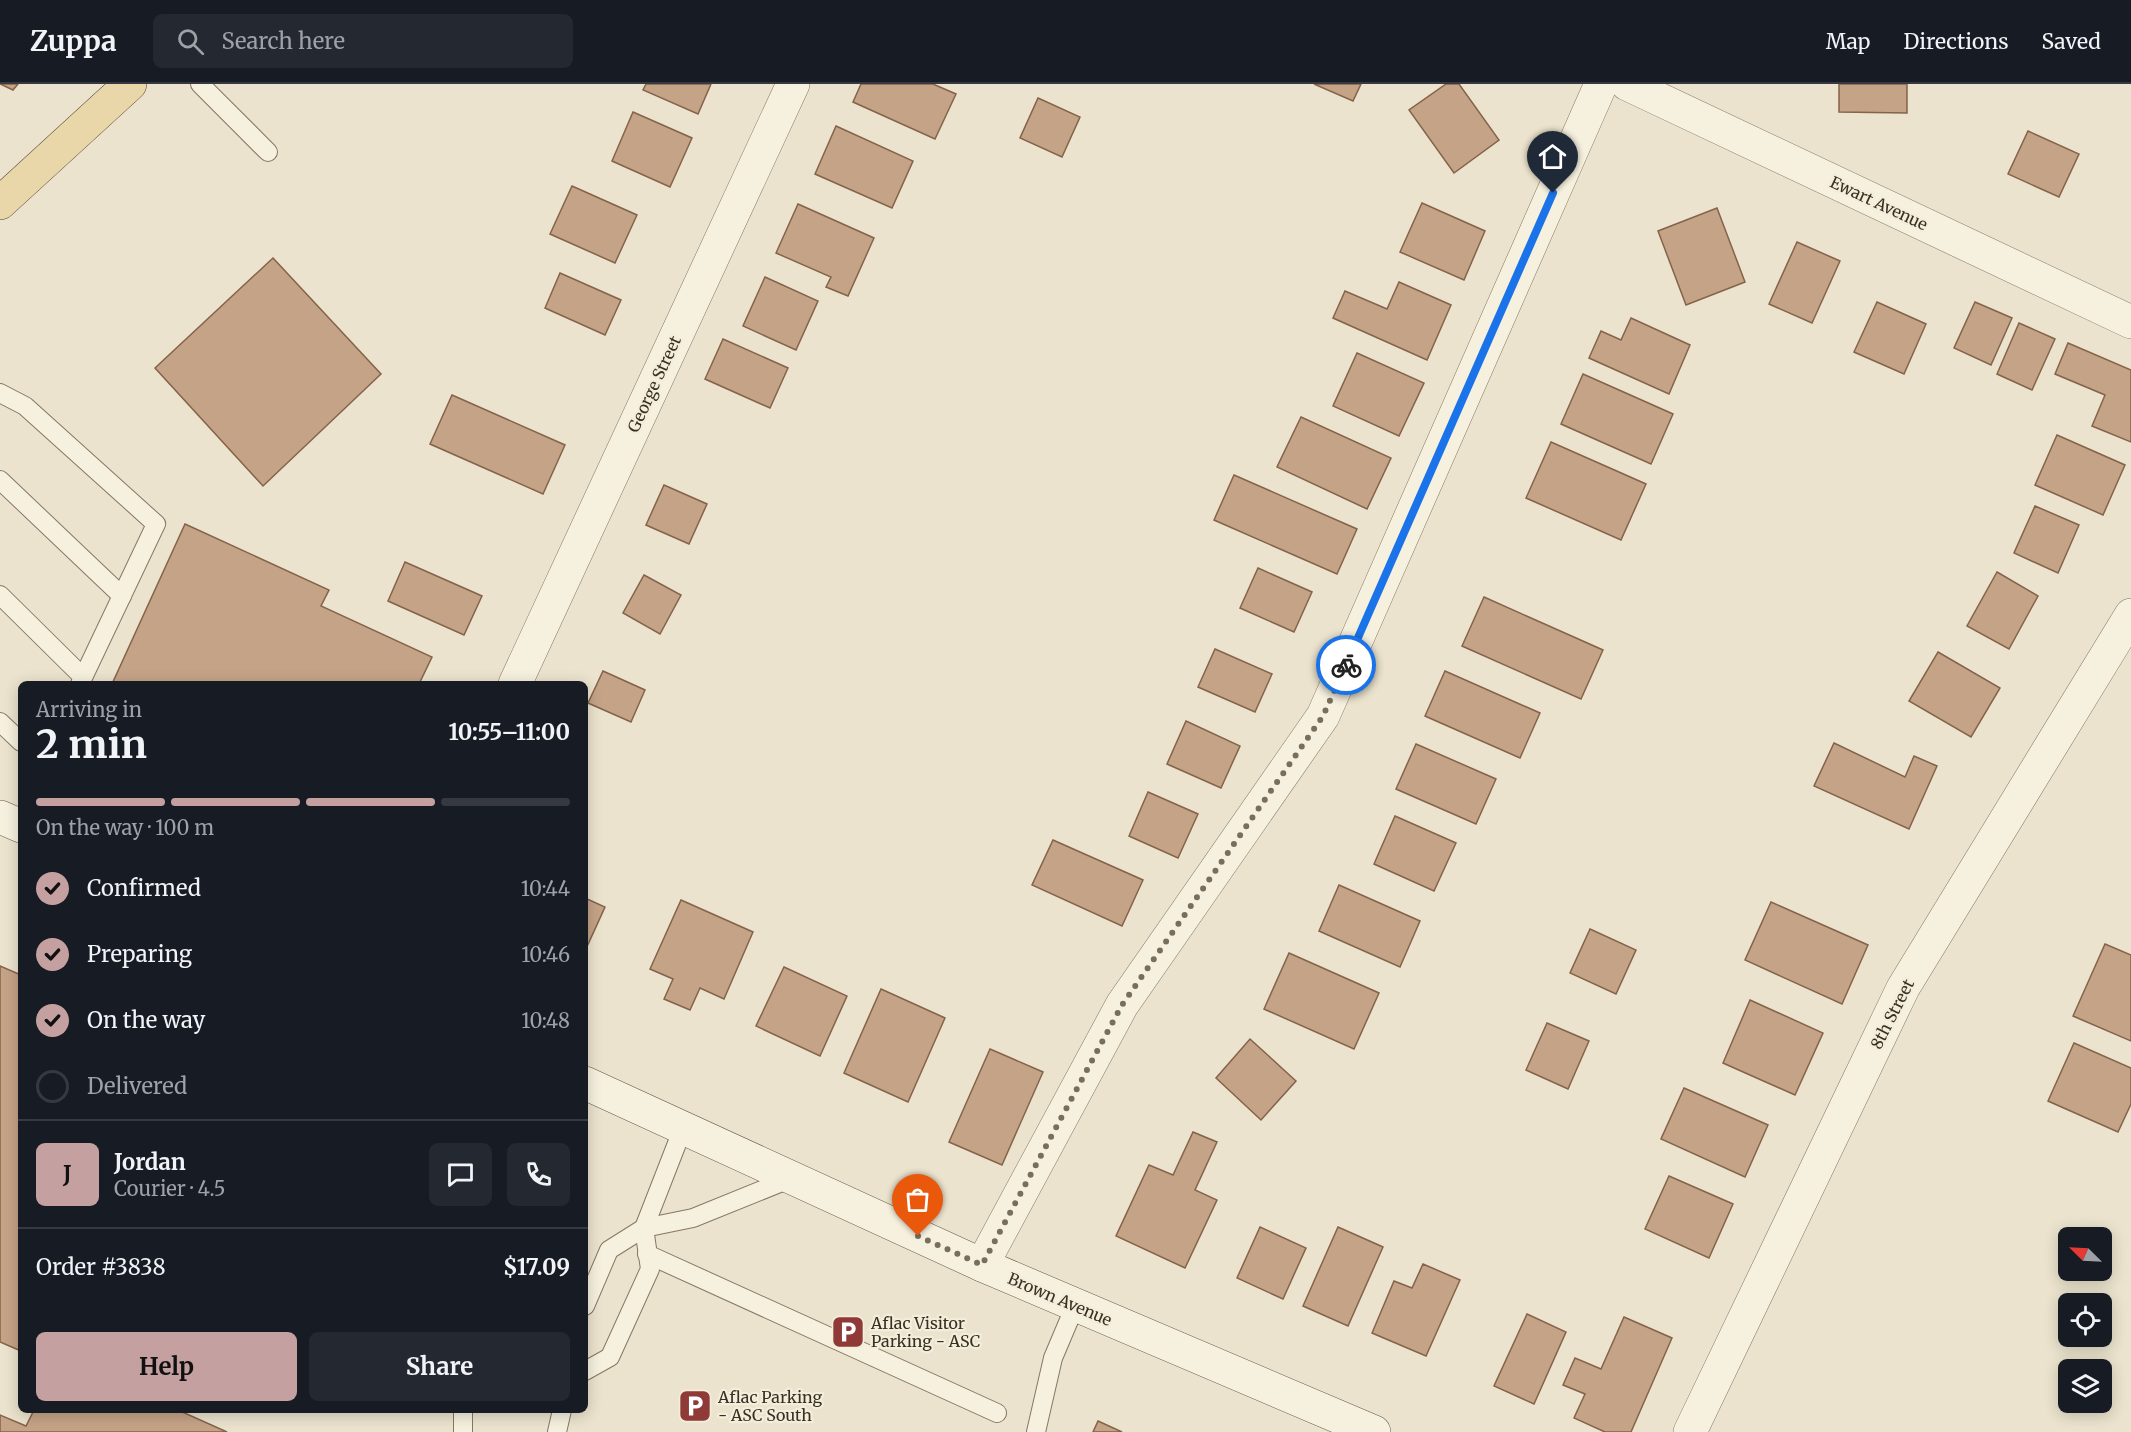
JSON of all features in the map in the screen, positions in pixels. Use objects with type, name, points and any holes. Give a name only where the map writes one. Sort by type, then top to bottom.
[{"type":"main road","points":[[0,203],[130,84]]},
{"type":"street","name":"George Street","points":[[516,681],[794,84]]},
{"type":"street","points":[[982,1265],[1122,1005],[1323,716],[1601,84]]},
{"type":"street","name":"Ewart Avenue","points":[[1627,84],[2131,322]]},
{"type":"street","name":"8th Street","points":[[1690,1432],[1903,988],[2131,615]]},
{"type":"street","name":"Brown Avenue","points":[[588,1084],[982,1265],[1374,1432]]},
{"type":"lane","points":[[200,84],[268,152]]},
{"type":"lane","points":[[0,393],[25,406],[156,524],[82,680],[0,596]]},
{"type":"lane","points":[[0,480],[122,596]]},
{"type":"lane","points":[[0,722],[18,739]]},
{"type":"lane","points":[[588,1369],[610,1357],[650,1269],[644,1228],[683,1128]]},
{"type":"lane","points":[[588,1299],[609,1250],[644,1228],[693,1218],[792,1178]]},
{"type":"lane","points":[[647,1254],[997,1413]]},
{"type":"lane","points":[[1036,1432],[1053,1358],[1075,1306]]},
{"type":"lane","points":[[463,1413],[463,1432]]},
{"type":"lane","points":[[557,1432],[561,1413]]},
{"type":"building","points":[[0,84],[18,84],[13,90]]},
{"type":"building","points":[[646,84],[711,84],[698,114],[643,90]]},
{"type":"building","points":[[861,84],[933,84],[956,94],[935,139],[853,102]]},
{"type":"building","points":[[1314,84],[1361,84],[1353,101]]},
{"type":"building","points":[[1446,84],[1459,84],[1499,140],[1454,173],[1409,110]]},
{"type":"building","points":[[1839,84],[1907,84],[1907,113],[1839,112]]},
{"type":"building","points":[[1038,98],[1080,117],[1062,157],[1020,138]]},
{"type":"building","points":[[633,112],[692,138],[670,187],[612,161]]},
{"type":"building","points":[[836,126],[913,161],[892,208],[815,174]]},
{"type":"building","points":[[2028,131],[2079,154],[2059,197],[2008,174]]},
{"type":"building","points":[[572,186],[637,215],[615,263],[550,234]]},
{"type":"building","points":[[1422,203],[1485,231],[1464,280],[1400,252]]},
{"type":"building","points":[[798,204],[874,238],[848,296],[826,287],[831,277],[776,253]]},
{"type":"building","points":[[1717,208],[1745,282],[1686,305],[1658,231]]},
{"type":"building","points":[[1797,242],[1840,261],[1812,323],[1769,304]]},
{"type":"building","points":[[273,258],[381,374],[263,486],[155,368]]},
{"type":"building","points":[[560,273],[621,300],[605,335],[545,308]]},
{"type":"building","points":[[765,277],[818,301],[796,350],[743,326]]},
{"type":"building","points":[[1399,282],[1451,305],[1427,360],[1333,318],[1345,291],[1387,309]]},
{"type":"building","points":[[1877,302],[1926,324],[1904,374],[1854,352]]},
{"type":"building","points":[[1975,302],[2012,318],[1991,365],[1954,348]]},
{"type":"building","points":[[1631,318],[1690,345],[1669,394],[1589,358],[1601,331],[1621,340]]},
{"type":"building","points":[[2019,323],[2055,339],[2032,390],[1997,374]]},
{"type":"building","points":[[723,339],[788,368],[770,408],[705,379]]},
{"type":"building","points":[[2068,343],[2131,370],[2131,442],[2092,426],[2105,395],[2055,374]]},
{"type":"building","points":[[1357,353],[1424,383],[1399,436],[1333,406]]},
{"type":"building","points":[[1583,374],[1673,414],[1651,464],[1561,424]]},
{"type":"building","points":[[452,395],[565,445],[543,494],[430,444]]},
{"type":"building","points":[[1301,417],[1391,458],[1367,509],[1277,467]]},
{"type":"building","points":[[2057,435],[2125,465],[2103,515],[2035,485]]},
{"type":"building","points":[[1551,442],[1646,484],[1621,540],[1526,498]]},
{"type":"building","points":[[1234,475],[1357,529],[1337,574],[1214,520]]},
{"type":"building","points":[[664,485],[707,504],[689,544],[646,525]]},
{"type":"building","points":[[2035,506],[2079,525],[2058,573],[2014,553]]},
{"type":"building","points":[[185,524],[329,590],[321,606],[432,657],[420,681],[113,681]]},
{"type":"building","points":[[405,562],[482,596],[464,635],[388,601]]},
{"type":"building","points":[[1258,568],[1312,592],[1294,632],[1240,608]]},
{"type":"building","points":[[1997,572],[2038,596],[2009,649],[1967,626]]},
{"type":"building","points":[[644,575],[681,595],[660,634],[623,613]]},
{"type":"building","points":[[1484,597],[1603,650],[1581,699],[1462,646]]},
{"type":"building","points":[[1215,649],[1272,674],[1255,712],[1198,687]]},
{"type":"building","points":[[1938,652],[2000,688],[1971,737],[1909,701]]},
{"type":"building","points":[[603,671],[645,690],[631,722],[588,703]]},
{"type":"building","points":[[1445,671],[1540,713],[1520,758],[1425,716]]},
{"type":"building","points":[[1186,721],[1240,746],[1221,788],[1167,764]]},
{"type":"building","points":[[1834,743],[1905,777],[1914,756],[1937,766],[1909,829],[1814,786]]},
{"type":"building","points":[[1416,744],[1496,779],[1476,824],[1396,789]]},
{"type":"building","points":[[1148,792],[1198,814],[1178,858],[1129,836]]},
{"type":"building","points":[[1395,816],[1456,843],[1434,891],[1374,864]]},
{"type":"building","points":[[1053,840],[1143,880],[1122,926],[1032,885]]},
{"type":"building","points":[[1339,885],[1420,921],[1400,967],[1319,931]]},
{"type":"building","points":[[588,899],[605,907],[588,944]]},
{"type":"building","points":[[681,900],[753,932],[724,999],[700,988],[690,1010],[664,999],[673,979],[650,969]]},
{"type":"building","points":[[1771,902],[1868,945],[1842,1004],[1745,960]]},
{"type":"building","points":[[1590,929],[1636,950],[1616,994],[1570,973]]},
{"type":"building","points":[[2105,944],[2131,955],[2131,1041],[2073,1016]]},
{"type":"building","points":[[1289,953],[1379,993],[1354,1049],[1264,1009]]},
{"type":"building","points":[[0,966],[18,974],[18,1350],[0,1342]]},
{"type":"building","points":[[784,967],[847,996],[820,1056],[756,1026]]},
{"type":"building","points":[[881,989],[945,1018],[908,1102],[844,1073]]},
{"type":"building","points":[[1750,1000],[1823,1033],[1795,1095],[1723,1063]]},
{"type":"building","points":[[1547,1023],[1589,1041],[1568,1089],[1526,1070]]},
{"type":"building","points":[[1250,1039],[1296,1081],[1261,1120],[1216,1078]]},
{"type":"building","points":[[2074,1043],[2131,1068],[2131,1104],[2118,1132],[2048,1101]]},
{"type":"building","points":[[990,1049],[1043,1072],[1002,1165],[949,1142]]},
{"type":"building","points":[[1684,1088],[1768,1125],[1745,1177],[1661,1139]]},
{"type":"building","points":[[1193,1132],[1217,1142],[1195,1190],[1217,1200],[1185,1268],[1116,1236],[1149,1165],[1173,1175]]},
{"type":"building","points":[[1669,1176],[1733,1204],[1709,1258],[1645,1229]]},
{"type":"building","points":[[1260,1227],[1306,1248],[1283,1299],[1237,1278]]},
{"type":"building","points":[[1338,1227],[1383,1247],[1348,1326],[1303,1306]]},
{"type":"building","points":[[1423,1264],[1460,1280],[1426,1356],[1372,1333],[1394,1281],[1412,1288]]},
{"type":"building","points":[[1527,1314],[1566,1332],[1534,1404],[1494,1386]]},
{"type":"building","points":[[1624,1317],[1672,1338],[1631,1432],[1605,1432],[1574,1418],[1585,1394],[1563,1385],[1575,1358],[1601,1369]]},
{"type":"building","points":[[32,1413],[185,1413],[227,1432],[0,1432],[0,1415],[26,1426]]},
{"type":"building","points":[[1098,1421],[1122,1432],[1093,1432]]},
{"type":"way so far","points":[[918,1236],[982,1265],[1122,1005],[1323,716],[1346,665]]},
{"type":"place","name":"Aflac Visitor Parking - ASC","points":[[848,1332]]},
{"type":"place","name":"Aflac Parking - ASC South","points":[[695,1406]]},
{"type":"route","points":[[1346,665],[1553,193]]}]
